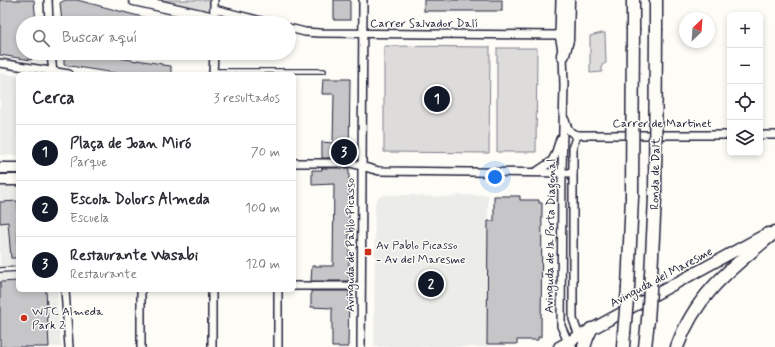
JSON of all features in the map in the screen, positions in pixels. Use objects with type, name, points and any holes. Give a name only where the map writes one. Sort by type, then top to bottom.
[{"type":"highway","points":[[563,55],[567,40],[568,0]]},
{"type":"highway","name":"Ronda de Dalt","points":[[623,347],[628,288],[632,197],[632,0]]},
{"type":"highway","name":"Ronda de Dalt","points":[[645,347],[655,198],[656,0]]},
{"type":"highway","points":[[677,347],[684,329],[696,308],[712,287],[726,272],[775,231]]},
{"type":"highway","points":[[584,347],[591,329]]},
{"type":"main road","points":[[134,0],[209,16]]},
{"type":"main road","points":[[0,168],[16,168]]},
{"type":"main road","points":[[0,180],[16,180]]},
{"type":"main road","name":"Avinguda del Maresme","points":[[566,345],[591,329],[775,231]]},
{"type":"street","points":[[48,0],[49,16]]},
{"type":"street","points":[[214,0],[214,16]]},
{"type":"street","name":"Avinguda de Pablo Picasso","points":[[361,347],[363,0]]},
{"type":"street","name":"Avinguda de la Porta Diagonal","points":[[560,0],[559,35],[563,55],[561,326],[566,345]]},
{"type":"street","name":"Carrer Salvador Dalí","points":[[296,30],[312,33],[559,35]]},
{"type":"street","points":[[52,60],[53,72]]},
{"type":"street","points":[[213,72],[214,60]]},
{"type":"street","points":[[0,63],[48,72]]},
{"type":"street","name":"Avinguda de la Porta Diagonal","points":[[563,114],[569,131],[578,135],[574,146],[573,172],[573,319],[579,336]]},
{"type":"street","name":"Avinguda de la Porta Diagonal","points":[[535,172],[548,165],[553,159],[563,129]]},
{"type":"street","name":"Carrer de Martinet","points":[[578,135],[727,135]]},
{"type":"street","points":[[763,135],[775,135]]},
{"type":"street","points":[[296,163],[350,163],[379,171],[573,172]]},
{"type":"street","points":[[296,286],[361,286]]},
{"type":"street","points":[[65,292],[69,347]]},
{"type":"street","points":[[141,292],[141,347]]},
{"type":"street","points":[[212,292],[212,347]]},
{"type":"street","points":[[278,292],[278,347]]},
{"type":"lane","points":[[213,72],[324,71]]},
{"type":"lane","points":[[0,270],[16,269]]},
{"type":"shaded area","points":[[145,0],[212,0],[211,8],[208,12]]},
{"type":"shaded area","points":[[605,33],[606,63],[602,65],[602,72],[590,73],[590,36]]},
{"type":"shaded area","points":[[384,46],[490,47],[489,153],[384,152]]},
{"type":"shaded area","points":[[497,48],[537,48],[536,152],[497,152]]},
{"type":"shaded area","points":[[0,73],[16,76],[16,155],[0,155]]},
{"type":"shaded area","points":[[0,185],[16,185],[16,292],[57,292],[61,347],[0,347]]},
{"type":"shaded area","points":[[385,195],[457,197],[457,195],[488,195],[487,347],[374,347],[375,204],[379,197]]},
{"type":"building","points":[[0,0],[34,0],[35,16],[16,16],[16,58],[0,55]]},
{"type":"building","points":[[65,0],[77,0],[139,16],[61,16],[60,3]]},
{"type":"building","points":[[334,0],[350,0],[350,20],[334,20]]},
{"type":"building","points":[[424,0],[502,0],[502,11],[424,11]]},
{"type":"building","points":[[64,60],[137,60],[171,66],[171,72],[108,72],[64,65]]},
{"type":"building","points":[[323,79],[350,79],[349,158],[322,158],[322,142],[333,143],[334,94],[322,94]]},
{"type":"building","points":[[322,168],[349,168],[349,281],[311,281],[312,266],[333,266],[334,184],[312,185],[312,170],[322,170]]},
{"type":"building","points":[[494,196],[520,196],[520,200],[539,200],[539,203],[542,203],[541,337],[538,337],[538,340],[517,340],[517,344],[487,344],[488,221],[494,221]]},
{"type":"building","points":[[16,201],[16,258],[11,258],[8,222],[0,223],[0,202]]},
{"type":"building","name":"WTC Almeda Park 2","points":[[16,281],[16,292],[46,292],[49,347],[0,347],[0,282]]},
{"type":"building","points":[[311,291],[349,291],[348,347],[332,347],[332,308],[311,307]]},
{"type":"place","name":"Plaça de Joan Miró","points":[[437,99]]},
{"type":"place","name":"Restaurante Wasabi","points":[[344,152]]},
{"type":"place","name":"Av Pablo Picasso - Av del Maresme","points":[[368,252]]},
{"type":"place","name":"Escola Dolors Almeda","points":[[431,284]]},
{"type":"place","name":"WTC Almeda Park 2","points":[[24,318]]}]
